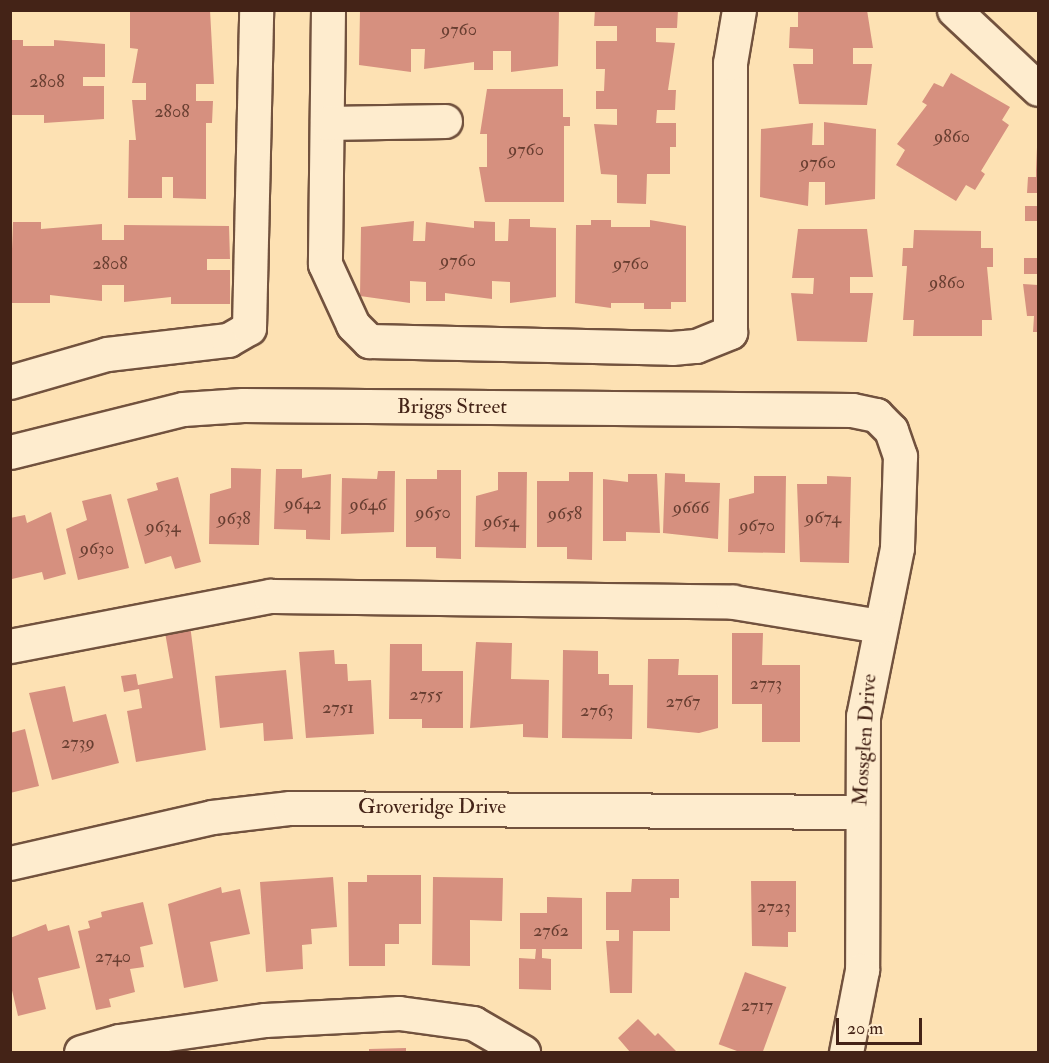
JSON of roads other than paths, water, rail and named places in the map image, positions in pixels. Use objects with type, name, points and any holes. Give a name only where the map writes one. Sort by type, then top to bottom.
[{"type":"street","points":[[10,382],[107,354],[228,340],[249,328],[256,10]]},
{"type":"street","points":[[328,10],[325,264],[352,325],[369,341],[696,346],[730,332],[733,314],[730,63],[739,10]]},
{"type":"street","points":[[954,10],[1038,89]]},
{"type":"street","points":[[327,123],[445,121]]},
{"type":"street","name":"Briggs Street","points":[[10,452],[183,409],[243,405],[852,410],[876,415],[891,430]]},
{"type":"street","name":"Mossglen Drive","points":[[846,1053],[862,970],[860,812],[863,716],[897,548],[900,456],[891,430]]},
{"type":"street","points":[[10,646],[270,596],[733,602],[880,626]]},
{"type":"street","name":"Groveridge Drive","points":[[10,863],[212,817],[290,808],[860,812]]},
{"type":"street","points":[[81,1053],[119,1041],[265,1020],[399,1013],[473,1023],[523,1053]]}]
